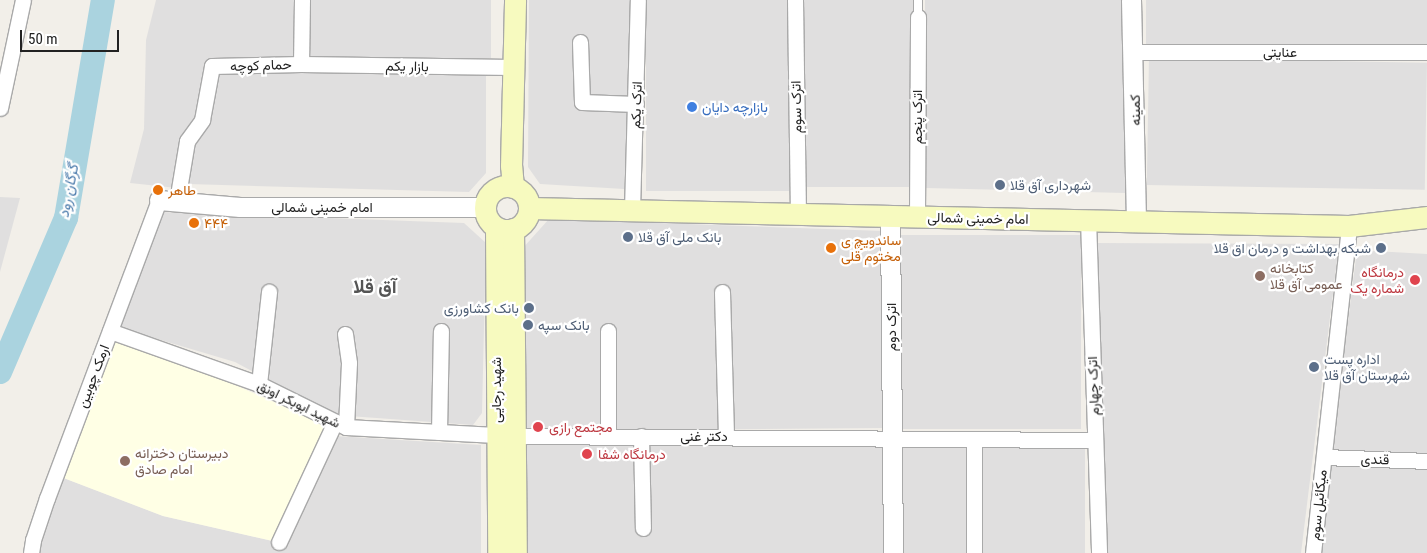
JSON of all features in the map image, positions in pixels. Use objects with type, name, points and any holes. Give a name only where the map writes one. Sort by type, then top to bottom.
[{"type":"main road","points":[[513,187],[511,166],[512,67],[515,0]]},
{"type":"main road","points":[[513,187],[524,195],[529,208],[527,217],[522,225],[505,229],[490,222],[485,207],[491,192],[498,188],[513,187]]},
{"type":"main road","name":"امام خمینی شمالی","points":[[529,208],[1349,226],[1427,217]]},
{"type":"main road","name":"شهید رجایی","points":[[498,553],[506,435],[505,229]]},
{"type":"main road","name":"شهید رجایی","points":[[506,435],[516,553]]},
{"type":"street","points":[[0,108],[23,0]]},
{"type":"street","points":[[301,64],[302,0]]},
{"type":"street","name":"اترک یکم","points":[[632,210],[638,0]]},
{"type":"street","name":"اترک سوم","points":[[795,0],[798,213]]},
{"type":"street","name":"کمینه","points":[[1132,0],[1136,220]]},
{"type":"street","name":"اترک پنجم","points":[[917,217],[918,17]]},
{"type":"street","points":[[580,42],[582,102],[636,104]]},
{"type":"street","name":"عنایتی","points":[[1134,52],[1427,52]]},
{"type":"street","name":"بازار یکم","points":[[301,64],[512,67]]},
{"type":"street","name":"حمام کوچه","points":[[168,201],[187,141],[202,120],[212,66],[301,64]]},
{"type":"street","name":"امام خمینی شمالی","points":[[168,201],[240,207],[485,207]]},
{"type":"street","name":"ارمک چوبین","points":[[31,553],[33,540],[47,498],[110,331],[168,201]]},
{"type":"street","name":"اترک دوم","points":[[890,216],[893,553]]},
{"type":"street","name":"اترک چهارم","points":[[1088,219],[1099,553]]},
{"type":"street","name":"میکائیل سوم","points":[[1313,553],[1349,226]]},
{"type":"street","points":[[258,384],[269,292]]},
{"type":"street","points":[[722,292],[726,436]]},
{"type":"street","name":"شهید ابوبکر اونق","points":[[110,331],[258,384],[340,425],[506,435]]},
{"type":"street","points":[[608,331],[608,436]]},
{"type":"street","points":[[439,432],[441,332]]},
{"type":"street","points":[[279,542],[340,425],[349,363],[345,334]]},
{"type":"street","name":"دکتر غنی","points":[[506,435],[1094,440]]},
{"type":"street","points":[[641,436],[643,528]]},
{"type":"street","points":[[974,439],[974,553]]},
{"type":"street","name":"قندی","points":[[1324,457],[1427,461]]},
{"type":"lane","points":[[918,0],[918,17]]},
{"type":"shaded area","points":[[156,0],[297,0],[296,58],[209,59],[204,94],[177,188],[130,183],[144,129],[146,40]]},
{"type":"shaded area","points":[[309,0],[491,0],[491,58],[309,58]]},
{"type":"shaded area","points":[[529,0],[632,0],[632,71],[624,189],[540,184],[528,167]]},
{"type":"shaded area","points":[[646,0],[789,0],[789,191],[646,191]]},
{"type":"shaded area","points":[[797,0],[913,0],[913,187],[797,187]]},
{"type":"shaded area","points":[[925,0],[1125,0],[1129,66],[1125,193],[926,188]]},
{"type":"shaded area","points":[[1146,0],[1427,0],[1427,45],[1146,45]]},
{"type":"shaded area","points":[[1149,58],[1427,63],[1425,190],[1147,185]]},
{"type":"shaded area","points":[[486,70],[486,173],[469,192],[188,184],[191,149],[206,122],[215,71]]},
{"type":"shaded area","points":[[0,197],[20,198],[0,272]]},
{"type":"shaded area","points":[[162,212],[464,223],[486,243],[482,413],[473,425],[335,415],[235,362],[117,327]]},
{"type":"shaded area","points":[[549,219],[884,231],[883,428],[525,431],[522,249]]},
{"type":"shaded area","points":[[899,235],[1081,235],[1081,429],[899,429]]},
{"type":"shaded area","points":[[1094,243],[1339,244],[1301,553],[1100,553]]},
{"type":"shaded area","points":[[1357,250],[1427,254],[1427,458],[1331,456]]},
{"type":"shaded area","points":[[114,338],[215,376],[328,426],[273,541],[163,516],[61,477]]},
{"type":"shaded area","points":[[335,436],[481,445],[481,553],[34,553],[61,477],[163,516],[272,541]]},
{"type":"shaded area","points":[[525,441],[883,441],[883,553],[525,553]]},
{"type":"shaded area","points":[[901,447],[1085,447],[1085,553],[901,553]]},
{"type":"shaded area","points":[[1332,462],[1427,466],[1427,553],[1321,553]]},
{"type":"waterway","name":"گرگان رود","points":[[0,372],[66,218],[103,0]]},
{"type":"place","name":"بازارچه دایان","points":[[692,107]]},
{"type":"place","name":"شهرداری آق قلا","points":[[1000,185]]},
{"type":"place","name":"طاهر","points":[[158,190]]},
{"type":"place","name":"۴۴۴","points":[[194,223]]},
{"type":"place","name":"بانک ملی آق قلا","points":[[628,237]]},
{"type":"place","name":"ساندویچ ی مختوم قلی","points":[[831,248]]},
{"type":"place","name":"شبکه بهداشت و درمان اق قلا","points":[[1381,248]]},
{"type":"place","name":"کتابخانه عمومی آق قلا","points":[[1260,276]]},
{"type":"place","name":"درمانگاه شماره یک","points":[[1415,280]]},
{"type":"place","name":"بانک کشاورزی","points":[[529,308]]},
{"type":"place","name":"بانک سپه","points":[[528,325]]},
{"type":"place","name":"اداره پست شهرستان آق قلا","points":[[1314,367]]},
{"type":"place","name":"مجتمع رازی","points":[[538,427]]},
{"type":"place","name":"درمانگاه شفا","points":[[587,454]]},
{"type":"place","name":"دبیرستان دخترانه امام صادق","points":[[125,461]]},
{"type":"district","name":"آق قلا","points":[[375,287]]}]
